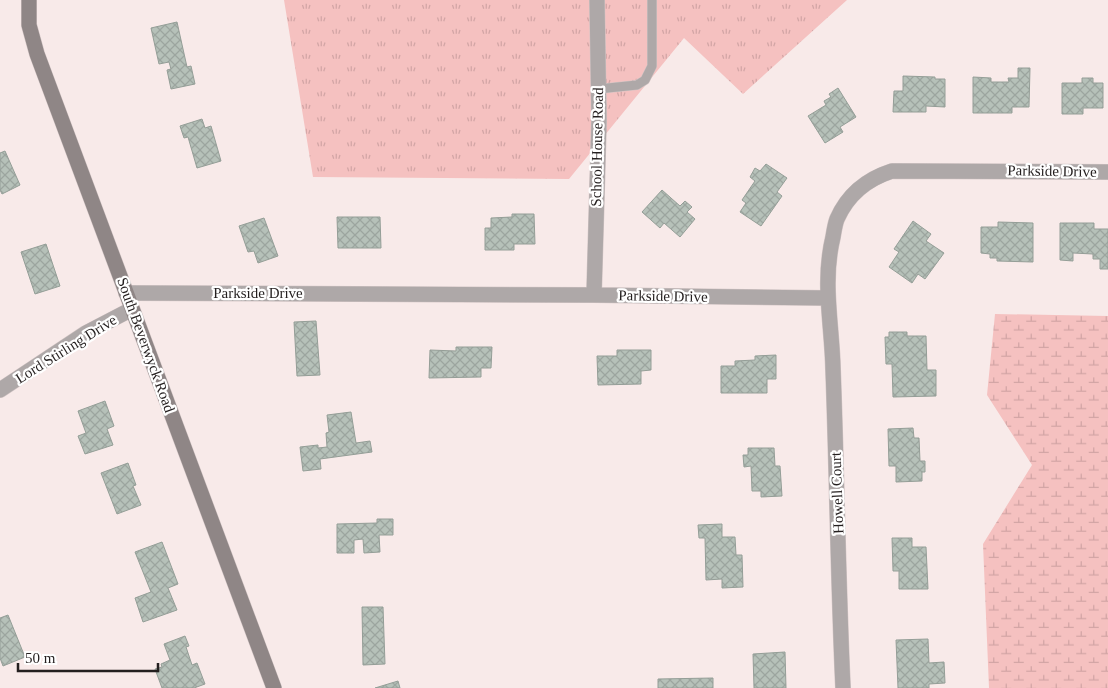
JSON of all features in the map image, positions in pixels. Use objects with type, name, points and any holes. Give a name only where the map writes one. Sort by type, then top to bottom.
[{"type":"main road","name":"South Beverwyck Road","points":[[29,0],[30,25],[37,54],[274,688]]},
{"type":"street","name":"School House Road","points":[[594,295],[598,0]]},
{"type":"street","name":"Parkside Drive","points":[[126,293],[827,298],[829,252],[837,220],[849,198],[858,188],[880,175],[892,171],[905,170],[1108,172]]},
{"type":"street","name":"Howell Court","points":[[827,298],[833,354],[843,688]]},
{"type":"street","name":"Lord Stirling Drive","points":[[0,390],[86,333],[132,309]]},
{"type":"lane","points":[[598,89],[637,85],[645,80],[652,66],[652,0]]},
{"type":"green space","points":[[284,0],[847,0],[743,94],[684,38],[569,179],[313,177]]},
{"type":"green space","points":[[995,314],[1108,316],[1108,688],[989,688],[983,544],[1032,465],[987,395]]},
{"type":"building","points":[[177,22],[187,67],[191,66],[195,84],[171,89],[167,70],[171,69],[169,62],[159,64],[151,28]]},
{"type":"building","points":[[1018,68],[1030,68],[1029,107],[1012,107],[1012,113],[973,113],[973,77],[991,78],[991,82],[1009,82],[1008,78],[1018,78]]},
{"type":"building","points":[[903,76],[945,79],[945,107],[926,106],[926,112],[893,112],[894,91],[903,91]]},
{"type":"building","points":[[1082,78],[1093,78],[1093,83],[1103,83],[1103,108],[1083,108],[1083,114],[1062,114],[1062,83],[1082,83]]},
{"type":"building","points":[[838,88],[856,117],[840,127],[843,132],[825,143],[808,116],[826,105],[824,101],[831,97],[829,94]]},
{"type":"building","points":[[202,119],[205,128],[211,126],[221,161],[197,168],[188,137],[184,138],[180,126]]},
{"type":"building","points":[[5,151],[20,185],[2,194],[0,190],[0,153]]},
{"type":"building","points":[[766,164],[787,178],[777,192],[782,196],[761,226],[740,212],[746,203],[742,200],[755,181],[750,177],[755,168],[760,171]]},
{"type":"building","points":[[662,190],[680,206],[685,201],[692,207],[687,212],[695,219],[680,237],[664,223],[660,228],[642,212]]},
{"type":"building","points":[[512,214],[534,214],[535,244],[514,244],[514,250],[485,250],[485,228],[491,228],[491,218],[512,217]]},
{"type":"building","points":[[337,217],[380,217],[381,248],[338,248]]},
{"type":"building","points":[[264,218],[278,256],[258,263],[254,251],[248,252],[239,226]]},
{"type":"building","points":[[913,221],[931,234],[926,241],[944,253],[925,279],[918,274],[912,283],[889,267],[899,252],[894,249]]},
{"type":"building","points":[[998,222],[1033,223],[1033,262],[997,261],[997,258],[990,258],[990,254],[981,253],[981,227],[998,227]]},
{"type":"building","points":[[1060,223],[1094,223],[1094,229],[1108,229],[1108,269],[1100,269],[1100,259],[1093,259],[1093,254],[1073,253],[1073,261],[1060,260]]},
{"type":"building","points":[[46,244],[60,286],[35,294],[21,252]]},
{"type":"building","points":[[316,321],[320,375],[297,376],[294,322]]},
{"type":"building","points":[[889,332],[907,332],[907,336],[926,336],[927,370],[936,370],[936,396],[893,397],[892,364],[886,364],[885,337],[889,337]]},
{"type":"building","points":[[456,347],[492,347],[491,368],[481,368],[481,377],[429,378],[430,350],[456,351]]},
{"type":"building","points":[[617,350],[651,350],[651,370],[641,371],[641,384],[598,385],[597,356],[617,356]]},
{"type":"building","points":[[776,355],[776,379],[767,379],[767,393],[721,393],[721,366],[735,366],[735,361],[755,360],[755,356]]},
{"type":"building","points":[[105,401],[114,426],[107,429],[113,445],[85,454],[78,436],[86,433],[78,411]]},
{"type":"building","points":[[351,412],[356,443],[370,441],[372,452],[320,459],[321,469],[303,471],[300,447],[318,445],[318,448],[327,447],[326,433],[329,432],[327,415]]},
{"type":"building","points":[[913,428],[914,438],[919,438],[920,461],[925,461],[925,472],[922,472],[922,481],[896,482],[896,466],[889,466],[888,429]]},
{"type":"building","points":[[748,448],[774,448],[775,466],[780,466],[782,496],[761,497],[761,491],[752,491],[751,466],[744,467],[743,455],[748,455]]},
{"type":"building","points":[[128,463],[136,485],[133,486],[141,505],[117,514],[101,473]]},
{"type":"building","points":[[377,519],[393,519],[393,535],[379,535],[380,552],[364,553],[363,539],[354,540],[354,553],[337,553],[337,524],[377,523]]},
{"type":"building","points":[[722,524],[722,537],[735,537],[736,555],[742,555],[743,587],[722,588],[722,579],[706,580],[705,538],[699,538],[698,525]]},
{"type":"building","points":[[892,538],[912,538],[912,547],[926,547],[928,589],[899,589],[899,571],[893,571]]},
{"type":"building","points":[[162,542],[178,584],[168,588],[177,610],[143,622],[135,598],[151,592],[135,552]]},
{"type":"building","points":[[362,607],[383,607],[385,664],[363,665]]},
{"type":"building","points":[[8,615],[25,657],[3,666],[0,658],[0,618]]},
{"type":"building","points":[[185,636],[189,646],[186,647],[192,665],[197,663],[205,684],[194,688],[162,688],[155,669],[162,667],[161,664],[170,660],[164,644]]},
{"type":"building","points":[[928,639],[929,663],[944,662],[945,683],[929,684],[929,688],[898,688],[896,640]]},
{"type":"building","points":[[785,652],[786,688],[754,688],[753,654]]},
{"type":"building","points":[[713,678],[713,688],[658,688],[658,679]]},
{"type":"building","points":[[398,681],[400,688],[375,688]]}]
